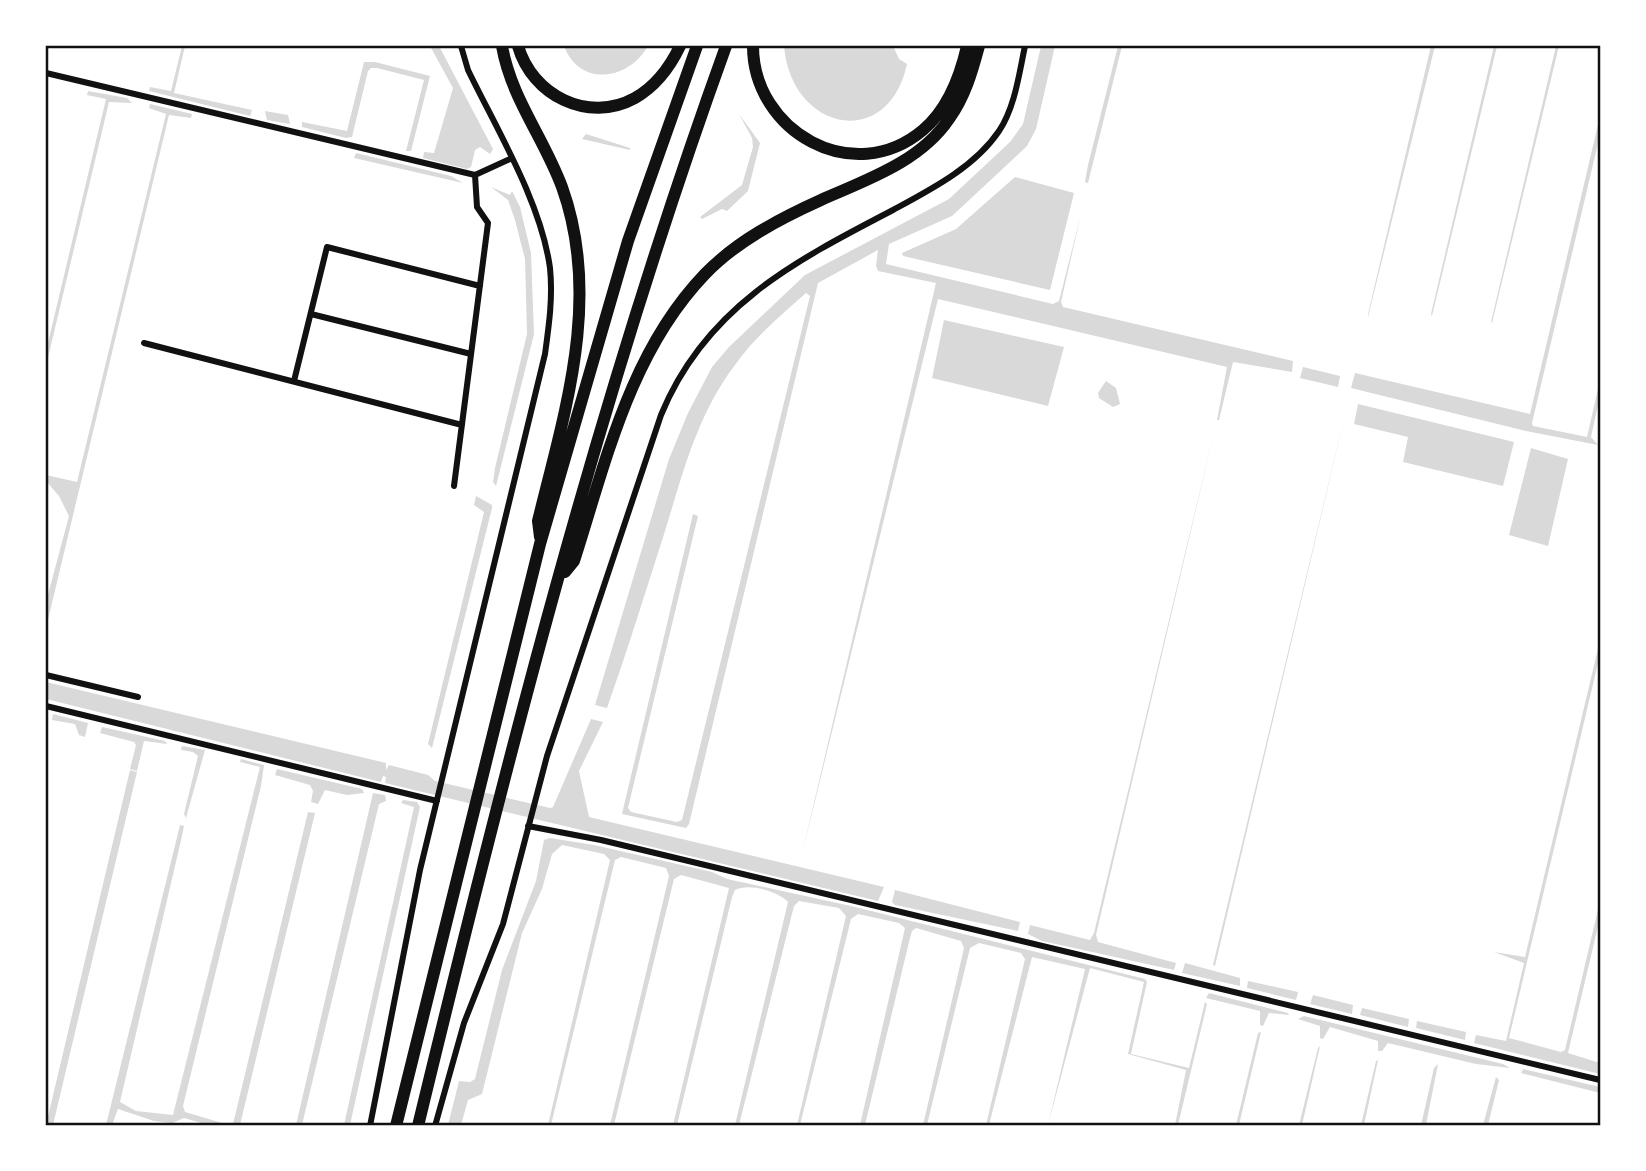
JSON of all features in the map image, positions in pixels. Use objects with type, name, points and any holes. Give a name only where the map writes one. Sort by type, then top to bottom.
[{"type":"highway","points":[[502,46],[517,96],[561,184],[579,254],[582,304],[568,397],[538,521],[540,544]]},
{"type":"highway","points":[[518,46],[531,74],[551,93],[578,105],[598,108],[619,105],[643,92],[663,74],[680,46]]},
{"type":"highway","points":[[396,1125],[540,544],[628,241],[697,46]]},
{"type":"highway","points":[[418,1125],[502,789],[640,297],[726,46]]},
{"type":"highway","points":[[753,46],[759,85],[779,119],[806,140],[821,147],[852,153],[885,149],[922,131],[951,94],[967,46]]},
{"type":"highway","points":[[561,577],[574,561],[619,423],[652,343],[677,305],[737,244],[817,202],[895,166],[930,141],[958,105],[979,46]]},
{"type":"street","points":[[370,1125],[404,946],[545,354],[550,313],[548,253],[510,159],[468,70],[461,46]]},
{"type":"street","points":[[435,1125],[464,1023],[503,924],[534,800],[653,438],[679,374],[721,321],[769,280],[920,196],[956,171],[989,142],[1010,110],[1025,46]]},
{"type":"street","points":[[46,73],[475,175],[510,159]]},
{"type":"street","points":[[454,486],[488,223],[477,207],[475,175]]},
{"type":"street","points":[[294,381],[327,247],[480,286]]},
{"type":"street","points":[[310,314],[471,354]]},
{"type":"street","points":[[144,343],[462,425]]},
{"type":"street","points":[[46,675],[138,697]]},
{"type":"street","points":[[46,706],[437,799]]},
{"type":"street","points":[[529,822],[1601,1080]]},
{"type":"shaded area","points":[[182,46],[185,46],[174,93],[252,110],[250,116],[149,91],[150,87],[171,91]]},
{"type":"shaded area","points":[[430,46],[439,46],[493,149],[490,154],[480,147],[475,150],[471,167],[467,169],[423,158],[424,152],[434,153],[453,88]]},
{"type":"shaded area","points":[[564,46],[648,46],[629,66],[605,74],[581,68],[571,59]]},
{"type":"shaded area","points":[[784,46],[893,46],[899,59],[907,64],[897,92],[881,110],[862,119],[841,120],[821,112],[804,97],[791,75]]},
{"type":"shaded area","points":[[1041,46],[1055,46],[1036,129],[1027,146],[952,216],[889,244],[886,264],[1053,304],[1059,301],[1081,214],[1061,302],[1063,307],[1293,361],[1292,372],[1233,362],[1217,420],[1227,367],[938,299],[801,858],[936,283],[878,271],[878,250],[818,283],[689,824],[686,828],[622,814],[693,514],[698,516],[628,808],[631,812],[677,822],[682,820],[810,296],[806,293],[751,345],[722,384],[711,404],[685,466],[607,708],[595,705],[669,459],[688,413],[712,367],[729,347],[805,275],[949,199],[1010,142],[1023,124]]},
{"type":"shaded area","points":[[1118,46],[1122,46],[1088,183],[1085,182],[1088,165]]},
{"type":"shaded area","points":[[1431,46],[1435,46],[1368,317],[1368,314]]},
{"type":"shaded area","points":[[1494,46],[1497,46],[1432,316],[1431,314]]},
{"type":"shaded area","points":[[1556,46],[1559,46],[1492,323],[1491,322]]},
{"type":"shaded area","points":[[364,62],[375,62],[430,76],[411,151],[406,151],[424,80],[377,68],[368,71],[352,137],[346,138],[302,127],[302,122],[347,131]]},
{"type":"shaded area","points":[[88,91],[127,98],[132,103],[109,102],[46,366],[46,351],[106,99],[87,95]]},
{"type":"shaded area","points":[[150,104],[192,114],[191,118],[169,115],[46,628],[46,602],[69,516],[59,496],[46,481],[46,475],[77,482],[166,114],[149,108]]},
{"type":"shaded area","points":[[265,111],[288,115],[290,124],[267,120]]},
{"type":"shaded area","points":[[739,114],[760,143],[748,191],[727,211],[722,209],[702,219],[700,217],[742,185],[753,147],[752,138]]},
{"type":"shaded area","points":[[1600,116],[1600,135],[1532,423],[1533,426],[1587,437],[1600,380],[1600,396],[1591,437],[1598,445],[1526,431],[1351,388],[1355,373],[1530,414]]},
{"type":"shaded area","points":[[586,134],[630,148],[630,150],[582,139]]},
{"type":"shaded area","points":[[356,153],[451,176],[463,183],[354,158]]},
{"type":"shaded area","points":[[1015,177],[1074,193],[1050,290],[903,256],[902,253],[956,229]]},
{"type":"shaded area","points":[[491,187],[510,195],[512,191],[520,207],[531,253],[534,334],[496,486],[493,482],[495,468],[527,334],[525,259],[508,200]]},
{"type":"shaded area","points":[[944,320],[1064,347],[1048,406],[932,378]]},
{"type":"shaded area","points":[[1303,367],[1340,376],[1338,387],[1300,378]]},
{"type":"shaded area","points":[[1106,381],[1116,388],[1120,404],[1113,407],[1099,398],[1098,393]]},
{"type":"shaded area","points":[[1348,402],[1215,966],[1213,965]]},
{"type":"shaded area","points":[[1358,404],[1514,442],[1503,486],[1403,462],[1408,437],[1354,424]]},
{"type":"shaded area","points":[[1216,424],[1096,935],[1098,942],[1176,963],[1174,970],[1042,941],[1028,934],[1030,925],[1090,940],[1094,933]]},
{"type":"shaded area","points":[[1531,448],[1568,459],[1548,546],[1509,535]]},
{"type":"shaded area","points":[[476,496],[492,505],[492,508],[432,748],[428,744],[484,512],[474,505]]},
{"type":"shaded area","points":[[1600,640],[1600,655],[1509,1038],[1561,1052],[1565,1050],[1600,901],[1600,918],[1568,1053],[1600,1063],[1600,1074],[1474,1043],[1476,1035],[1506,1041],[1524,963],[1494,952],[1525,957]]},
{"type":"shaded area","points":[[46,682],[386,763],[386,770],[389,765],[428,775],[435,781],[550,808],[553,807],[591,719],[603,722],[579,771],[589,817],[884,887],[878,901],[385,783],[386,777],[383,776],[381,782],[46,699]]},
{"type":"shaded area","points":[[53,714],[88,723],[85,737],[79,735],[75,724],[52,720]]},
{"type":"shaded area","points":[[102,727],[165,741],[167,744],[144,741],[137,771],[130,769],[136,745],[134,742],[100,733]]},
{"type":"shaded area","points":[[182,746],[205,750],[186,818],[184,814],[198,756],[193,752],[181,750]]},
{"type":"shaded area","points":[[241,759],[264,765],[261,786],[183,1106],[185,1112],[229,1125],[208,1125],[184,1118],[172,1123],[154,1121],[118,1109],[112,1125],[106,1125],[180,825],[184,826],[182,836],[120,1102],[136,1111],[173,1115],[260,767],[240,762]]},
{"type":"shaded area","points":[[277,769],[362,789],[364,793],[347,795],[325,790],[318,804],[311,802],[313,791],[310,785],[275,775]]},
{"type":"shaded area","points":[[130,770],[137,772],[53,1125],[46,1125]]},
{"type":"shaded area","points":[[373,793],[385,795],[386,801],[379,804],[302,1125],[296,1125]]},
{"type":"shaded area","points":[[403,800],[417,802],[420,807],[350,1125],[344,1125],[414,807],[401,803]]},
{"type":"shaded area","points":[[308,812],[315,813],[240,1125],[230,1125],[233,1124]]},
{"type":"shaded area","points":[[550,838],[594,845],[712,872],[727,879],[851,906],[1145,979],[1147,982],[1131,1054],[1189,1068],[1205,1002],[1207,1004],[1178,1125],[1175,1125],[1186,1070],[1128,1054],[1144,982],[1090,968],[1048,1125],[1085,969],[1032,957],[989,1125],[986,1125],[1025,959],[1021,953],[979,943],[970,948],[927,1125],[923,1125],[964,948],[961,941],[916,928],[912,931],[909,942],[865,1125],[860,1125],[905,928],[899,923],[858,914],[851,919],[800,1125],[797,1125],[846,916],[839,908],[799,901],[794,906],[739,1125],[735,1125],[788,902],[770,892],[748,887],[735,890],[732,897],[677,1125],[673,1125],[729,888],[681,875],[674,879],[614,1125],[610,1125],[669,876],[666,868],[621,857],[615,860],[551,1125],[548,1125],[610,860],[604,854],[562,845],[552,854],[542,889],[522,933],[482,1094],[468,1100],[461,1125],[448,1125],[459,1081],[470,1082],[475,1079],[502,970],[536,881],[544,840]]},
{"type":"shaded area","points":[[895,890],[1020,922],[1018,931],[895,905],[892,902]]},
{"type":"shaded area","points":[[1185,963],[1240,978],[1240,986],[1182,973]]},
{"type":"shaded area","points":[[1248,981],[1298,992],[1296,1000],[1247,988]]},
{"type":"shaded area","points":[[1209,993],[1289,1015],[1269,1013],[1263,1026],[1260,1025],[1260,1011],[1206,998]]},
{"type":"shaded area","points":[[1313,995],[1353,1005],[1352,1014],[1310,1004]]},
{"type":"shaded area","points":[[1362,1008],[1409,1019],[1408,1027],[1360,1015]]},
{"type":"shaded area","points":[[1304,1016],[1503,1064],[1510,1068],[1476,1064],[1388,1043],[1382,1051],[1378,1051],[1378,1041],[1330,1027],[1323,1039],[1320,1038],[1320,1026],[1298,1019]]},
{"type":"shaded area","points":[[1417,1021],[1466,1032],[1465,1040],[1416,1028]]},
{"type":"shaded area","points":[[1261,1032],[1239,1125],[1236,1125],[1258,1033]]},
{"type":"shaded area","points":[[1320,1046],[1302,1125],[1299,1125],[1318,1048]]},
{"type":"shaded area","points":[[1378,1060],[1364,1125],[1361,1125],[1376,1061]]},
{"type":"shaded area","points":[[1438,1064],[1426,1125],[1421,1125],[1434,1068]]},
{"type":"shaded area","points":[[1523,1069],[1600,1087],[1600,1093],[1521,1073]]},
{"type":"shaded area","points":[[1496,1077],[1499,1080],[1488,1125],[1483,1125]]}]
